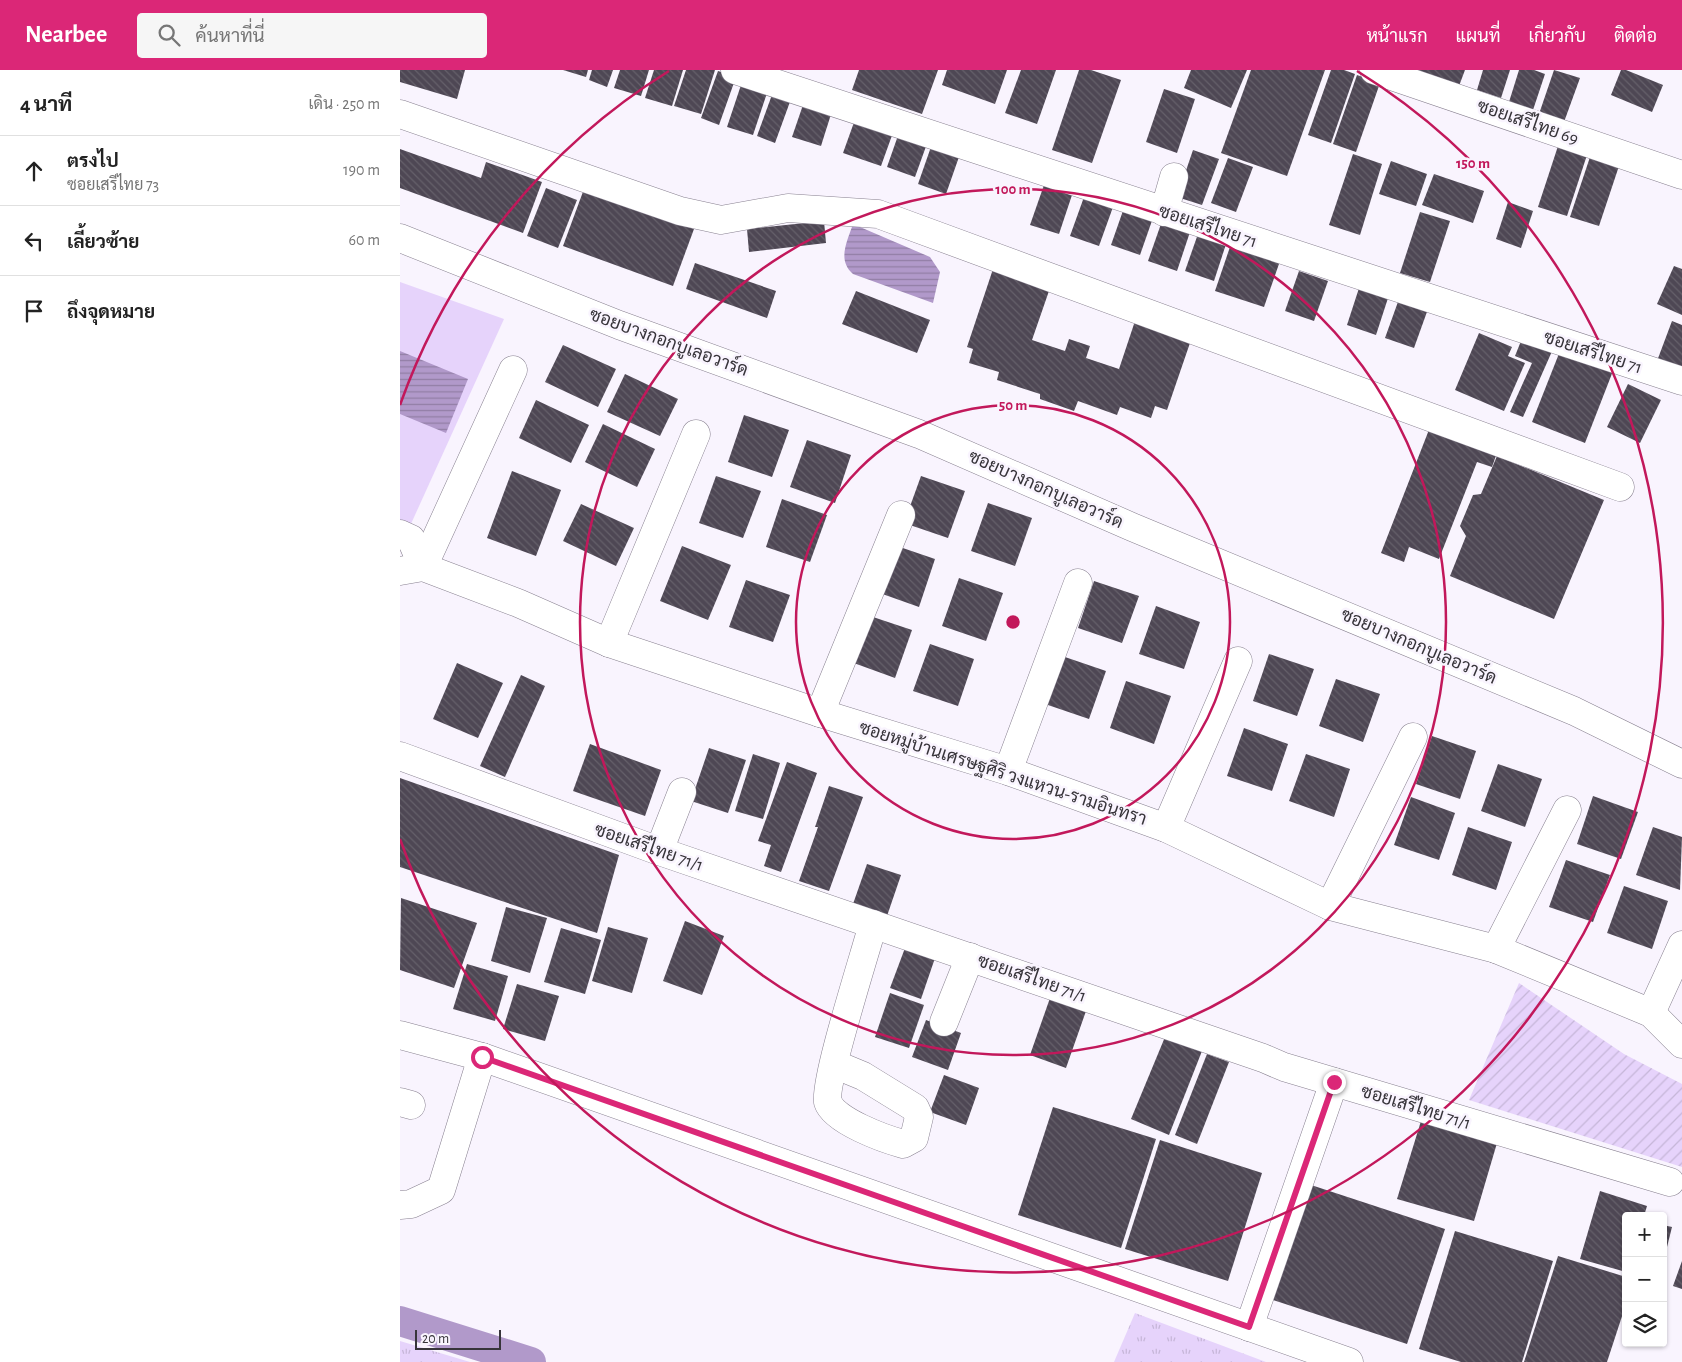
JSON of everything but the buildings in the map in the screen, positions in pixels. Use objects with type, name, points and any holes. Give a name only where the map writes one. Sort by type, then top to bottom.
[{"type":"street","name":"ซอยเสรีไทย 71","points":[[735,70],[1682,381]]},
{"type":"street","name":"ซอยเสรีไทย 69","points":[[1374,70],[1682,175]]},
{"type":"street","points":[[400,114],[680,211],[720,220],[788,208],[878,214],[1620,487]]},
{"type":"street","points":[[1164,212],[1174,177]]},
{"type":"street","name":"ซอยบางกอกบูเลอวาร์ด","points":[[400,238],[619,325],[920,434],[1132,527],[1574,711],[1682,764]]},
{"type":"street","points":[[412,569],[513,370]]},
{"type":"street","points":[[609,643],[696,434]]},
{"type":"street","points":[[820,713],[901,515]]},
{"type":"street","points":[[400,534],[411,539],[412,569]]},
{"type":"street","name":"ซอยหมู่บ้านเศรษฐศิริ วงแหวน-รามอินทรา","points":[[412,569],[518,603],[609,643],[820,713],[1008,771],[1166,828],[1330,906],[1496,949],[1651,1013],[1682,1044]]},
{"type":"street","points":[[1008,771],[1078,583]]},
{"type":"street","points":[[1166,828],[1238,661]]},
{"type":"street","points":[[1330,906],[1413,737]]},
{"type":"street","name":"ซอยเสรีไทย 71/1","points":[[400,756],[659,851],[1263,1058],[1284,1067],[1670,1182]]},
{"type":"street","points":[[659,851],[682,792]]},
{"type":"street","points":[[1496,949],[1566,810]]},
{"type":"street","points":[[834,1064],[873,924]]},
{"type":"street","points":[[1651,1013],[1682,945]]},
{"type":"street","points":[[944,1022],[970,957]]},
{"type":"street","points":[[400,1035],[482,1057],[1349,1362]]},
{"type":"street","points":[[400,1205],[412,1204],[440,1190],[482,1057]]},
{"type":"street","points":[[1249,1327],[1334,1082]]},
{"type":"green space","points":[[400,282],[504,319],[410,526],[400,521]]},
{"type":"green space","points":[[1519,983],[1624,1054],[1682,1084],[1682,1167],[1469,1100]]},
{"type":"green space","points":[[1135,1313],[1266,1362],[1114,1362]]},
{"type":"green space","points":[[400,1341],[470,1362],[400,1362]]},
{"type":"shaded area","points":[[853,224],[930,257],[940,272],[933,303],[853,274],[848,269],[844,257]]},
{"type":"shaded area","points":[[400,351],[468,379],[446,433],[400,414]]},
{"type":"waterway","points":[[400,1321],[531,1362]]},
{"type":"route","points":[[482,1057],[1249,1327],[1334,1082]]}]
